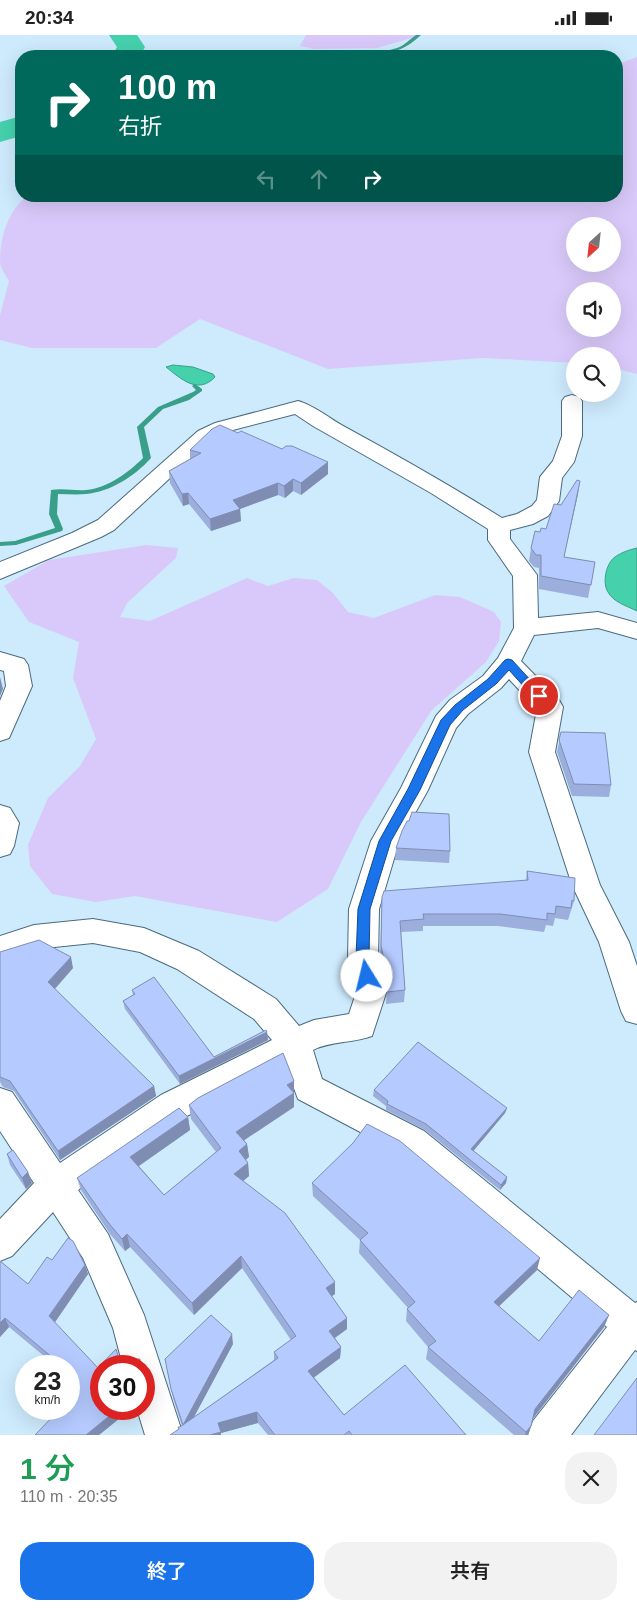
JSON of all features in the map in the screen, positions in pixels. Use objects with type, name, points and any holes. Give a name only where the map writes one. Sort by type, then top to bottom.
[{"type":"street","points":[[0,571],[91,534],[106,525],[205,435],[222,427],[298,407],[320,422],[439,488],[499,526],[525,519],[540,511],[548,501],[551,477],[563,462],[572,436],[572,402]]},
{"type":"street","points":[[0,1244],[55,1186],[173,1105],[314,1034],[361,1027],[371,993],[362,958],[364,909],[385,841],[414,790],[445,723],[459,707],[492,682],[508,663],[526,628],[524,575],[499,541],[499,526]]},
{"type":"street","points":[[526,628],[598,620],[637,631]]},
{"type":"street","points":[[0,661],[15,665],[19,686],[0,731]]},
{"type":"street","points":[[508,663],[550,707],[542,752],[547,771],[586,885],[614,941],[637,1011]]},
{"type":"street","points":[[0,816],[5,823],[0,846]]},
{"type":"street","points":[[0,949],[34,937],[93,931],[144,940],[188,960],[265,1009],[295,1045],[309,1089],[412,1142],[635,1325],[547,1435]]},
{"type":"street","points":[[0,1103],[96,1246],[130,1327],[139,1355]]},
{"type":"street","points":[[155,1406],[164,1435]]},
{"type":"shaded area","points":[[306,35],[422,35],[377,48],[314,49],[300,46]]},
{"type":"shaded area","points":[[637,57],[637,374],[621,370],[621,347],[566,347],[566,363],[483,358],[328,369],[200,319],[156,348],[32,348],[0,340],[0,315],[9,281],[0,263],[1,244],[10,218],[20,202],[623,202],[623,62]]},
{"type":"shaded area","points":[[173,365],[193,367],[213,374],[215,377],[202,385],[196,385],[184,380],[166,367]]},
{"type":"shaded area","points":[[146,545],[178,548],[176,558],[127,603],[120,617],[150,621],[247,578],[268,586],[294,578],[317,580],[333,593],[348,612],[374,618],[435,595],[460,597],[494,612],[501,622],[499,641],[486,662],[431,711],[361,822],[328,889],[277,922],[135,896],[96,902],[52,894],[30,866],[28,845],[48,798],[80,766],[96,739],[73,678],[79,642],[29,622],[4,586],[49,560]]},
{"type":"shaded area","points":[[637,548],[637,611],[610,595],[606,588],[605,579],[607,568],[615,557],[623,552]]},
{"type":"building","points":[[220,425],[238,433],[241,431],[282,449],[286,446],[292,446],[328,462],[301,483],[293,479],[284,486],[278,483],[233,500],[240,509],[210,519],[188,493],[182,494],[169,471],[201,453],[190,450],[212,429]]},
{"type":"building","points":[[577,480],[580,481],[564,557],[595,562],[591,585],[541,576],[541,555],[536,555],[531,548],[535,531],[540,532],[541,528],[546,529],[554,504],[561,505]]},
{"type":"building","points":[[561,732],[605,733],[611,785],[574,784],[559,740]]},
{"type":"building","points":[[412,812],[449,814],[450,851],[396,848]]},
{"type":"building","points":[[527,871],[575,878],[574,901],[572,900],[571,908],[556,906],[555,914],[547,913],[547,920],[500,914],[423,914],[424,919],[400,921],[405,990],[387,992],[389,981],[381,946],[382,897],[384,891],[528,880]]},
{"type":"building","points":[[39,940],[71,957],[48,982],[154,1086],[58,1151],[10,1081],[0,1077],[0,952]]},
{"type":"building","points":[[154,977],[214,1057],[266,1030],[267,1032],[179,1076],[123,1001],[135,994],[132,990]]},
{"type":"building","points":[[418,1042],[507,1108],[471,1149],[507,1177],[501,1185],[426,1124],[387,1104],[388,1101],[374,1090]]},
{"type":"building","points":[[283,1053],[294,1081],[287,1085],[294,1093],[236,1132],[247,1144],[239,1151],[248,1163],[234,1174],[285,1213],[335,1282],[326,1288],[347,1318],[329,1331],[341,1347],[308,1371],[344,1415],[405,1365],[466,1435],[352,1435],[349,1431],[344,1435],[275,1435],[257,1412],[218,1423],[221,1432],[210,1435],[170,1435],[179,1429],[178,1427],[278,1358],[274,1352],[296,1336],[241,1256],[192,1303],[127,1234],[122,1239],[77,1178],[179,1108],[188,1117],[130,1157],[164,1195],[221,1148],[189,1105],[198,1098]]},
{"type":"building","points":[[367,1124],[400,1141],[540,1258],[494,1302],[539,1341],[579,1290],[609,1315],[535,1409],[531,1426],[526,1432],[428,1347],[436,1341],[407,1309],[415,1302],[360,1240],[368,1233],[312,1183],[353,1143]]},
{"type":"building","points":[[13,1150],[28,1172],[22,1178],[7,1154]]},
{"type":"building","points":[[68,1238],[73,1241],[85,1265],[49,1316],[90,1360],[90,1420],[104,1420],[86,1435],[35,1435],[49,1420],[80,1420],[80,1355],[49,1355],[5,1318],[0,1323],[0,1261],[28,1284],[47,1257],[52,1260]]},
{"type":"building","points":[[211,1315],[232,1334],[183,1425],[171,1389],[165,1359]]},
{"type":"building","points":[[116,1349],[118,1355],[110,1355]]},
{"type":"building","points":[[637,1378],[637,1435],[594,1435]]},
{"type":"waterway","points":[[123,35],[131,47],[129,50]]},
{"type":"waterway","points":[[397,50],[419,35]]},
{"type":"waterway","points":[[0,133],[15,127]]},
{"type":"waterway","points":[[0,544],[16,543],[59,529],[53,514],[54,492],[93,491],[110,485],[135,469],[147,458],[140,427],[160,408],[187,398],[200,390],[195,386]]},
{"type":"route","points":[[367,976],[362,958],[364,909],[385,841],[414,790],[445,723],[459,707],[492,682],[508,663],[539,696]]}]
